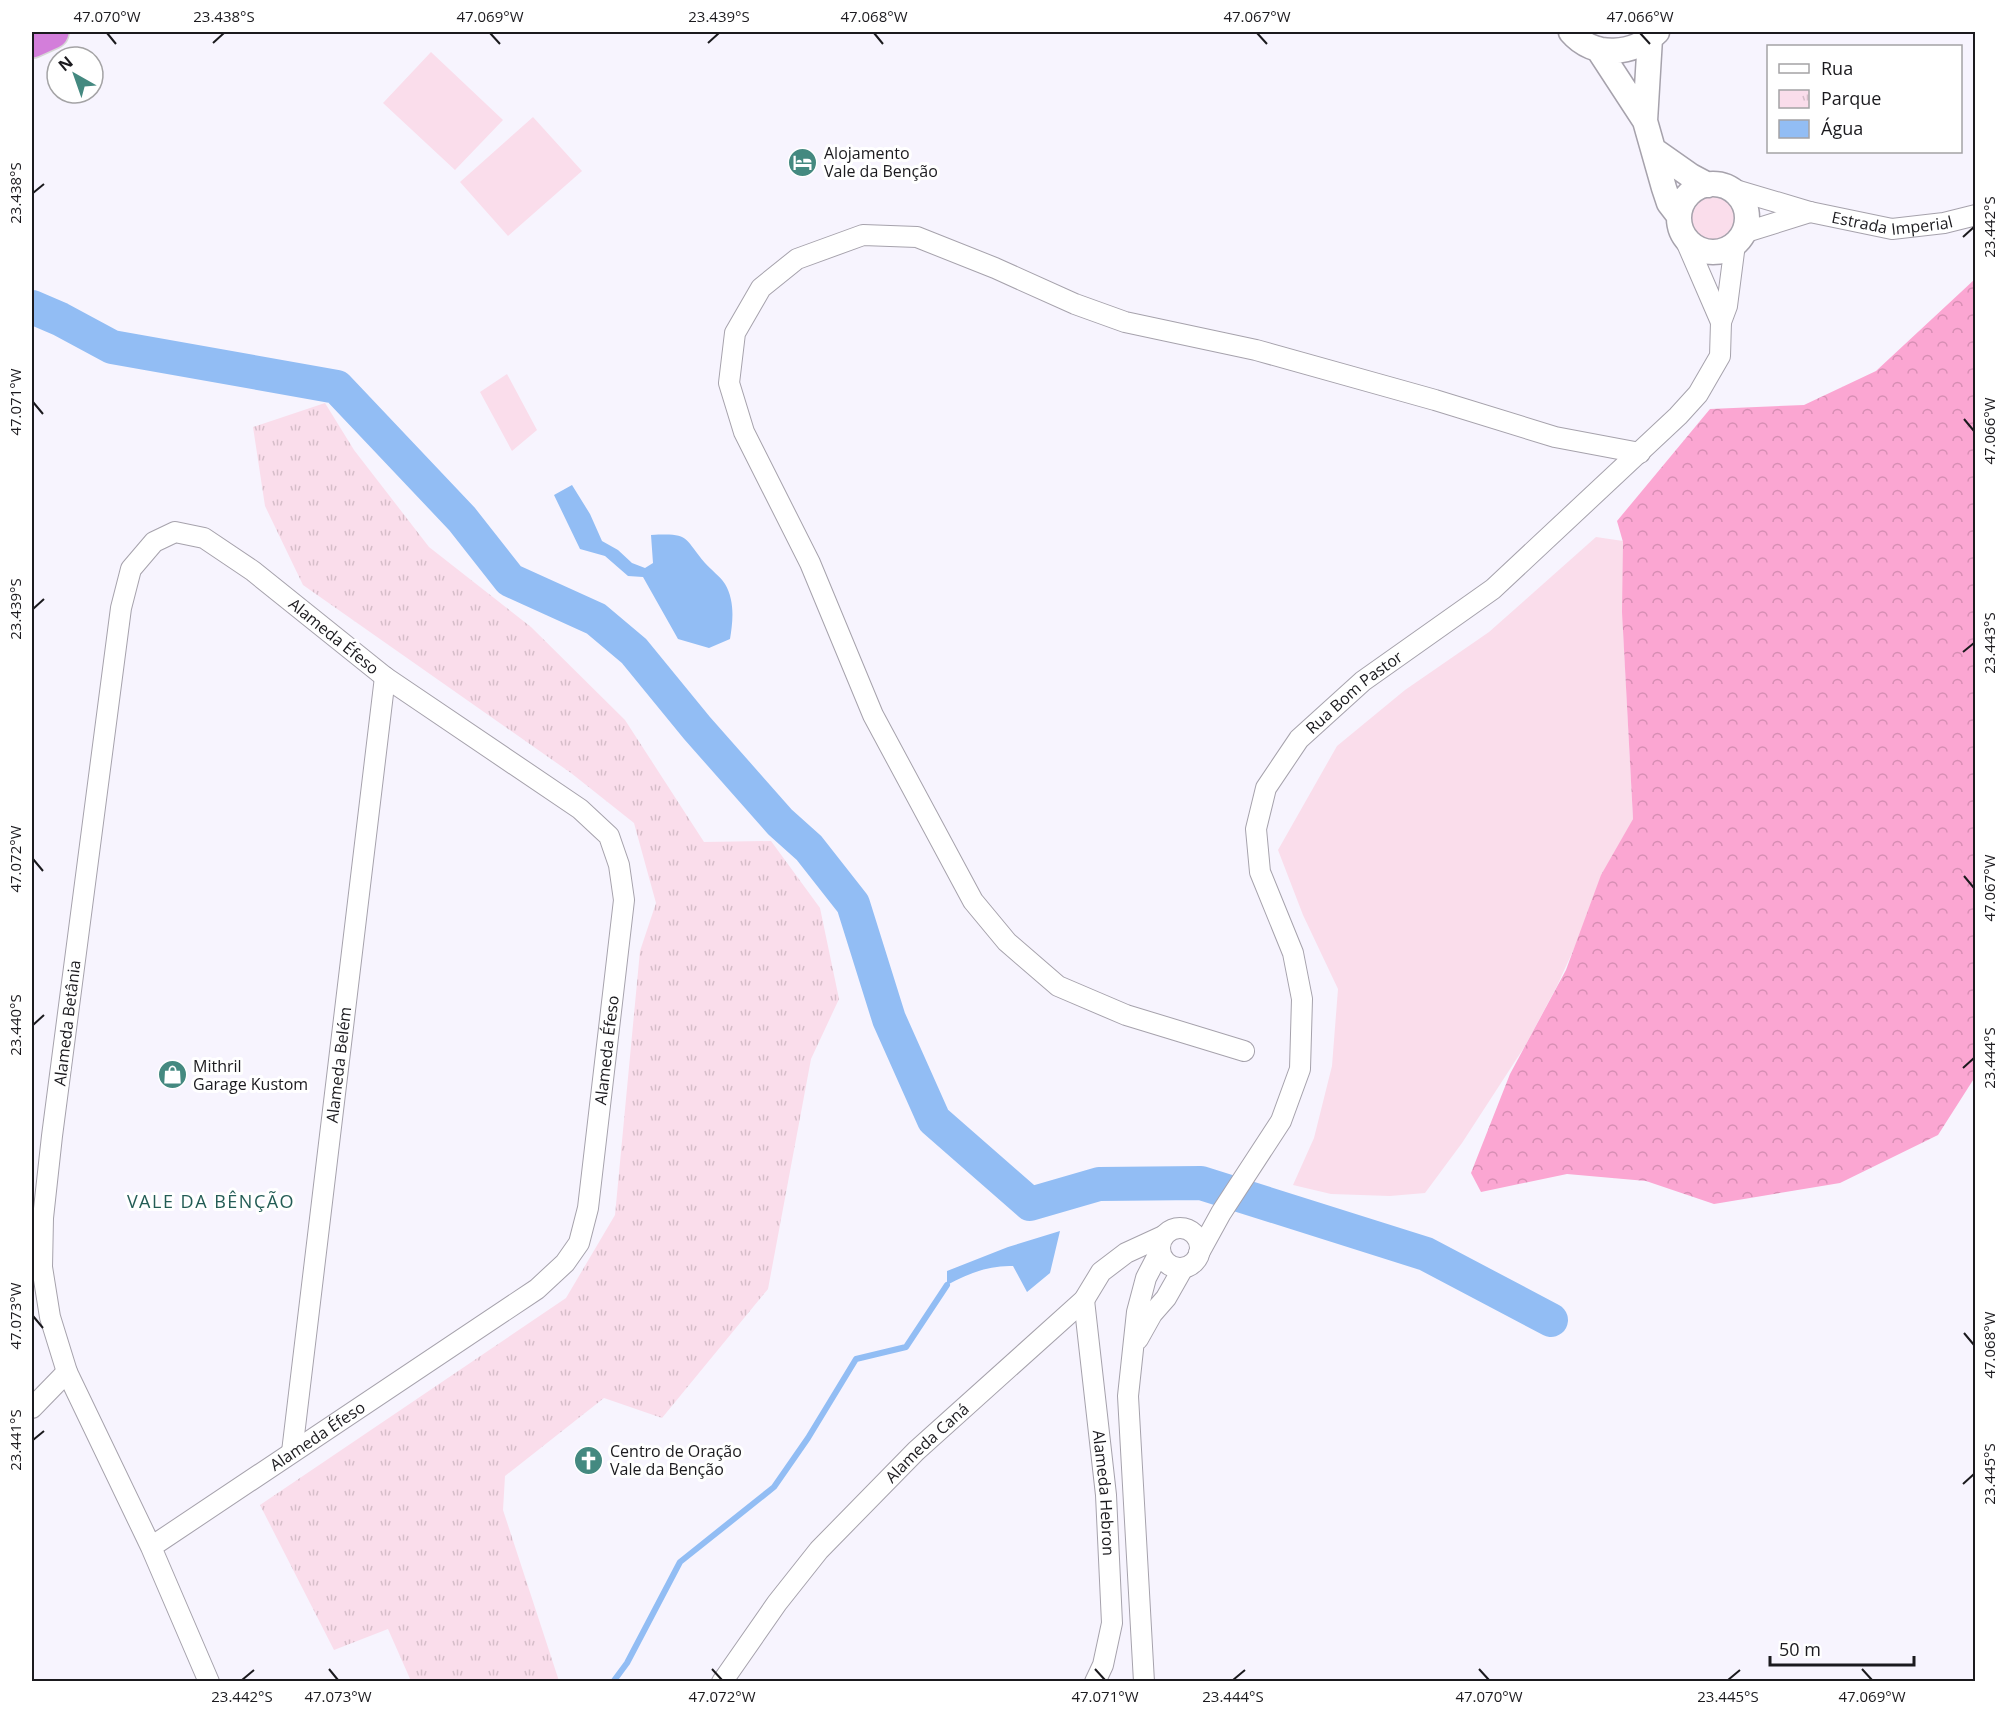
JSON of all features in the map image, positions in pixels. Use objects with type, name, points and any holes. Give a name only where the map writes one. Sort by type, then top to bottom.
[{"type":"highway","points":[[32,41],[52,32]]},
{"type":"street","points":[[1571,32],[1585,43],[1598,49],[1612,51],[1639,46],[1654,35]]},
{"type":"street","points":[[1645,121],[1654,35]]},
{"type":"street","points":[[1598,49],[1645,121],[1664,188],[1679,216]]},
{"type":"street","points":[[1654,150],[1691,176],[1719,186],[1737,195],[1745,207],[1747,220],[1739,239],[1723,251],[1709,253],[1696,248],[1685,239],[1680,228],[1679,216],[1688,195],[1697,188],[1719,186]]},
{"type":"street","name":"Estrada Imperial","points":[[1719,186],[1810,212],[1892,229],[1944,223],[1976,215]]},
{"type":"street","name":"Estrada Imperial","points":[[1739,239],[1810,212]]},
{"type":"street","points":[[1244,1051],[1126,1015],[1058,986],[1007,942],[973,900],[873,715],[810,563],[744,432],[729,383],[735,333],[761,288],[797,259],[863,235],[917,237],[995,268],[1075,304],[1125,322],[1256,350],[1555,436],[1640,453]]},
{"type":"street","name":"Rua Bom Pastor","points":[[1685,239],[1721,322]]},
{"type":"street","name":"Rua Bom Pastor","points":[[1226,1206],[1281,1122],[1300,1069],[1302,999],[1293,952],[1260,872],[1256,829],[1266,788],[1299,739],[1363,681],[1493,589],[1640,453],[1698,394],[1720,356],[1721,322],[1727,306],[1739,239]]},
{"type":"street","name":"Alameda Betânia","points":[[204,538],[175,532],[154,542],[131,569],[121,608],[43,1218],[42,1267],[50,1317],[67,1372],[151,1547],[209,1682]]},
{"type":"street","name":"Alameda Éfeso","points":[[151,1547],[537,1289],[565,1263],[579,1243],[588,1208],[624,900],[620,865],[609,836],[579,809],[385,677],[253,571],[204,538]]},
{"type":"street","name":"Alameda Belém","points":[[292,1452],[385,677]]},
{"type":"street","points":[[1144,1682],[1128,1395],[1132,1349],[1141,1295],[1146,1278],[1167,1238],[1226,1206]]},
{"type":"street","points":[[1167,1238],[1162,1258],[1174,1267],[1182,1268],[1190,1265],[1196,1260],[1226,1206]]},
{"type":"street","points":[[1167,1238],[1192,1232],[1200,1245],[1199,1253]]},
{"type":"street","name":"Alameda Caná","points":[[722,1682],[777,1603],[819,1550],[916,1451],[1084,1300],[1101,1272],[1125,1253],[1167,1238]]},
{"type":"street","points":[[1132,1349],[1152,1314],[1166,1298],[1182,1268]]},
{"type":"street","name":"Alameda Hebron","points":[[1084,1300],[1106,1495],[1112,1623],[1103,1665],[1095,1682]]},
{"type":"street","points":[[32,1408],[67,1372]]},
{"type":"green space","points":[[431,52],[503,120],[455,170],[383,103]]},
{"type":"green space","points":[[533,117],[582,171],[508,236],[460,182]]},
{"type":"green space","points":[[1713,196],[1722,197],[1729,202],[1734,209],[1734,227],[1729,234],[1722,239],[1713,240],[1704,239],[1697,234],[1692,227],[1691,218],[1692,209],[1697,202],[1704,197]]},
{"type":"green space","points":[[1975,279],[1975,1077],[1938,1135],[1840,1183],[1714,1204],[1646,1181],[1567,1174],[1481,1192],[1471,1173],[1510,1074],[1566,970],[1601,875],[1633,819],[1622,612],[1623,542],[1617,521],[1710,409],[1804,405],[1876,371]]},
{"type":"green space","points":[[507,374],[537,430],[512,451],[480,392]]},
{"type":"green space","points":[[325,403],[354,450],[429,547],[531,627],[625,720],[704,842],[771,841],[820,908],[839,999],[811,1059],[768,1289],[662,1418],[604,1398],[505,1476],[503,1510],[559,1681],[411,1681],[388,1629],[334,1650],[260,1505],[566,1298],[615,1215],[640,951],[656,903],[634,823],[571,773],[303,585],[265,506],[253,427]]},
{"type":"green space","points":[[1596,537],[1623,541],[1623,629],[1633,819],[1557,986],[1525,1046],[1462,1143],[1425,1193],[1390,1196],[1331,1194],[1293,1185],[1314,1138],[1332,1066],[1338,989],[1303,915],[1278,850],[1337,746],[1405,690],[1489,632]]},
{"type":"water","points":[[572,485],[590,514],[602,541],[618,550],[632,563],[645,568],[653,563],[651,535],[679,536],[689,542],[723,581],[728,591],[732,611],[730,639],[709,648],[678,639],[643,577],[628,576],[605,556],[580,549],[554,495]]},
{"type":"water","points":[[1060,1231],[1050,1273],[1027,1292],[1013,1266],[978,1271],[947,1285],[947,1271],[1008,1247]]},
{"type":"waterway","points":[[32,307],[112,347],[337,387],[462,519],[510,580],[596,619],[634,651],[697,728],[780,822],[809,848],[853,904],[889,1019],[934,1120],[1030,1204],[1099,1184],[1201,1183],[1426,1254],[1551,1320]]},
{"type":"waterway","points":[[613,1682],[627,1663],[680,1562],[774,1487],[808,1438],[856,1359],[906,1347],[947,1285]]},
{"type":"place","name":"Alojamento Vale da Benção","points":[[803,162]]},
{"type":"place","name":"Mithril Garage Kustom","points":[[172,1075]]},
{"type":"place","name":"Centro de Oração Vale da Benção","points":[[589,1460]]},
{"type":"district","name":"VALE DA BÊNÇÃO","points":[[211,1201]]}]
